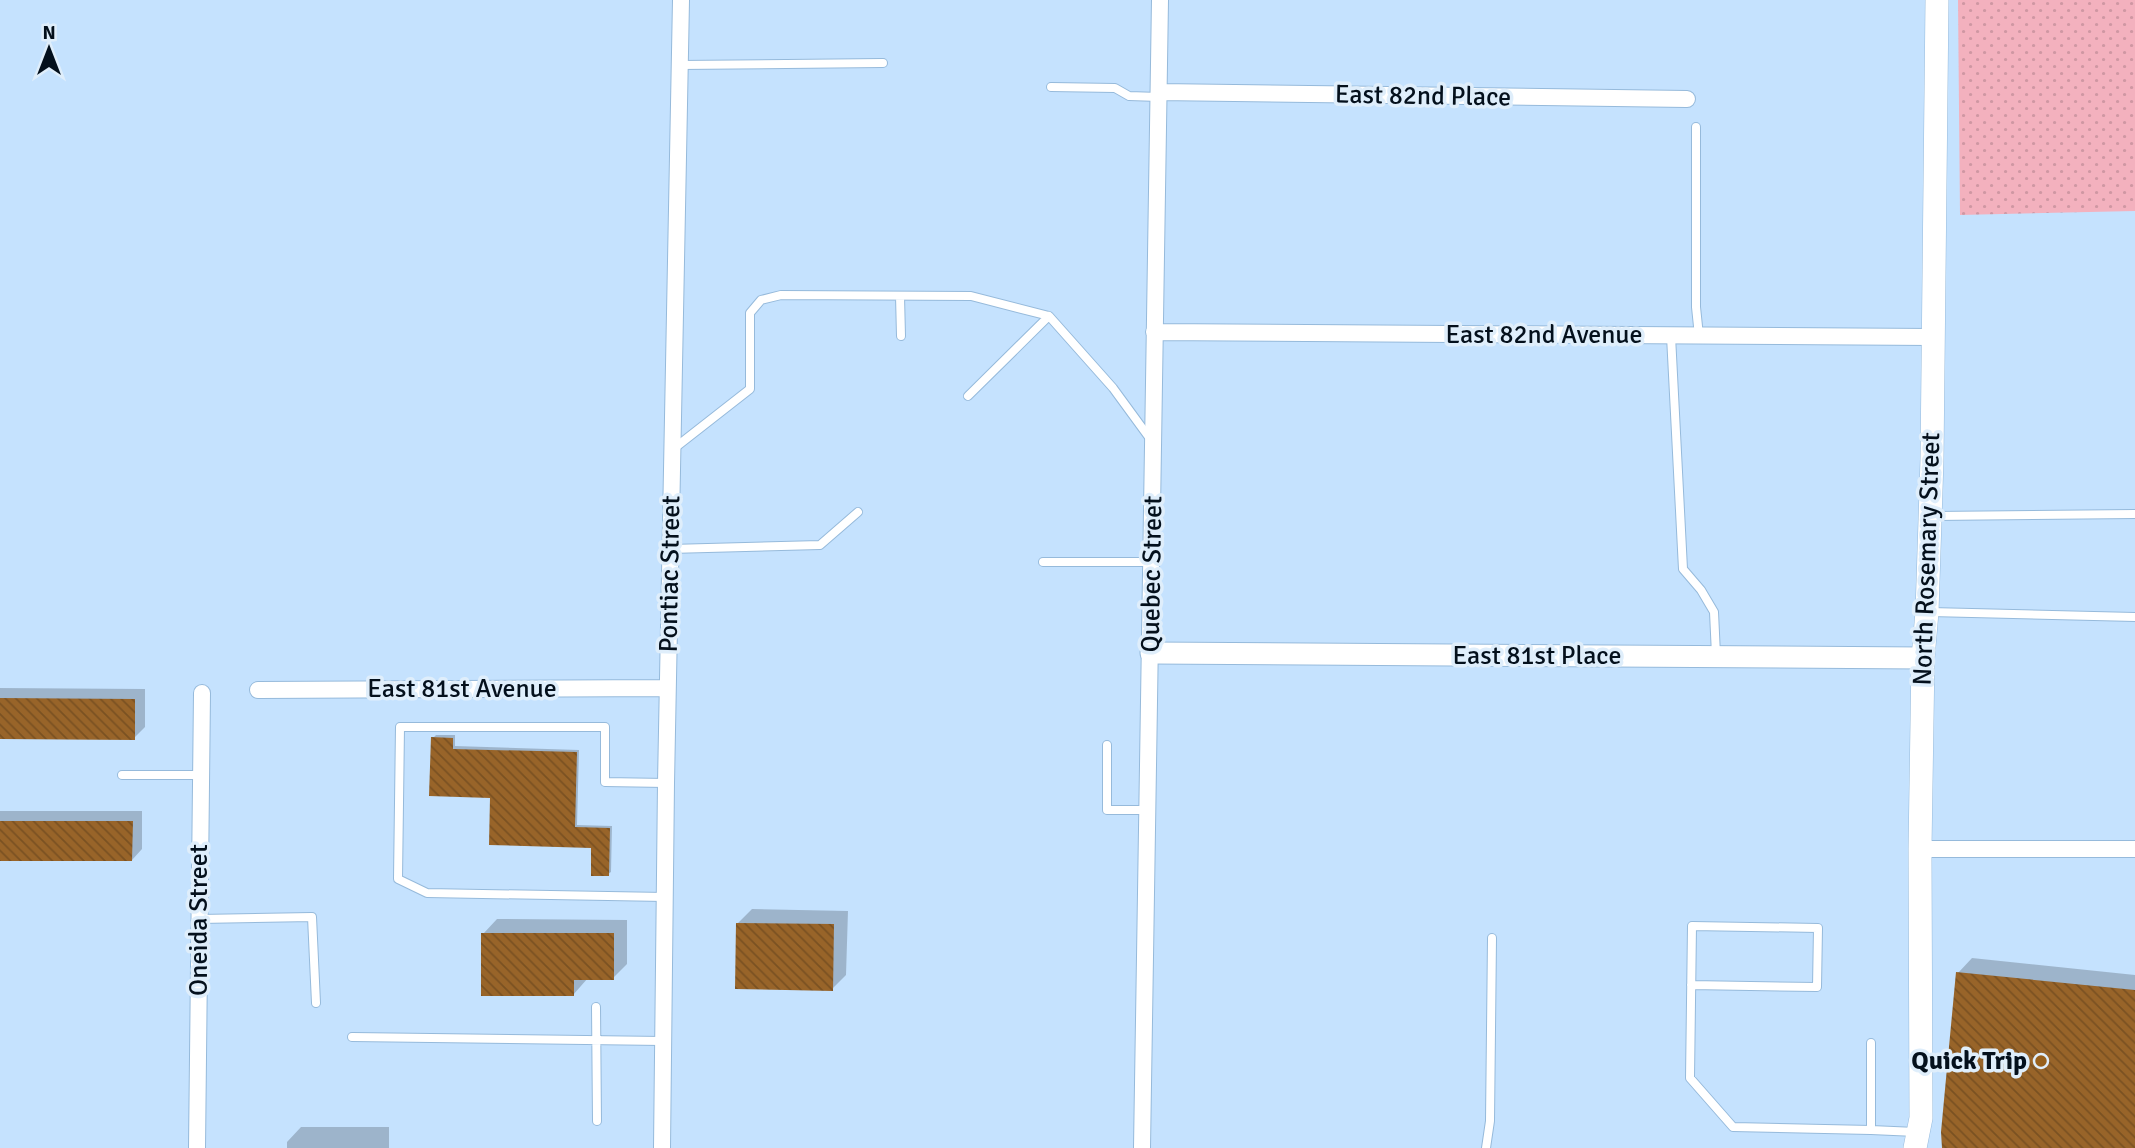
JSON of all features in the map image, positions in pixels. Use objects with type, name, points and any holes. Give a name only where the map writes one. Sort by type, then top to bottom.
[{"type":"main road","name":"North Rosemary Street","points":[[1920,1136],[1920,849],[1923,658],[1930,516],[1937,0]]},
{"type":"street","name":"Pontiac Street","points":[[662,1148],[667,688],[681,0]]},
{"type":"street","name":"Quebec Street","points":[[1142,1148],[1160,0]]},
{"type":"street","name":"East 82nd Place","points":[[1159,95],[1687,99]]},
{"type":"street","name":"East 82nd Avenue","points":[[1154,332],[1933,337]]},
{"type":"street","name":"East 81st Place","points":[[1151,653],[1923,658]]},
{"type":"street","name":"East 81st Avenue","points":[[258,690],[667,688]]},
{"type":"street","name":"Oneida Street","points":[[197,1148],[202,693]]},
{"type":"street","points":[[1920,849],[2135,849]]},
{"type":"lane","points":[[679,65],[883,63]]},
{"type":"lane","points":[[1051,87],[1115,88],[1129,96],[1159,95]]},
{"type":"lane","points":[[1696,127],[1696,307],[1699,336]]},
{"type":"lane","points":[[672,450],[750,389],[750,313],[761,300],[781,295],[971,296],[1049,316],[1113,388],[1153,442]]},
{"type":"lane","points":[[900,296],[901,336]]},
{"type":"lane","points":[[968,396],[1049,316]]},
{"type":"lane","points":[[1671,336],[1684,569],[1714,612],[1717,631],[1716,658]]},
{"type":"lane","points":[[670,549],[820,545],[858,512]]},
{"type":"lane","points":[[1930,516],[2135,514]]},
{"type":"lane","points":[[1043,562],[1152,562]]},
{"type":"lane","points":[[1927,612],[2135,617]]},
{"type":"lane","points":[[664,897],[427,894],[398,879],[400,727],[605,727],[605,782],[666,783]]},
{"type":"lane","points":[[1107,745],[1107,810],[1147,810]]},
{"type":"lane","points":[[122,775],[200,775]]},
{"type":"lane","points":[[199,919],[312,917],[316,1003]]},
{"type":"lane","points":[[1691,985],[1817,987],[1818,928],[1692,926],[1691,985],[1690,1078],[1733,1127],[1871,1130],[1920,1136]]},
{"type":"lane","points":[[1486,1148],[1490,1121],[1492,938]]},
{"type":"lane","points":[[596,1007],[597,1121]]},
{"type":"lane","points":[[352,1037],[663,1041]]},
{"type":"lane","points":[[1871,1043],[1871,1130]]},
{"type":"shaded area","points":[[1958,0],[2135,0],[2135,211],[1960,215]]},
{"type":"building","points":[[0,698],[135,699],[135,740],[0,739]]},
{"type":"building","points":[[431,737],[453,738],[453,749],[577,752],[575,827],[610,828],[609,876],[591,876],[591,848],[489,845],[490,798],[429,796]]},
{"type":"building","points":[[0,821],[133,821],[132,861],[0,861]]},
{"type":"building","points":[[736,923],[834,924],[833,991],[735,989]]},
{"type":"building","points":[[481,933],[614,933],[614,980],[574,980],[574,996],[481,996]]},
{"type":"building","name":"Quick Trip","points":[[1956,972],[2135,990],[2135,1148],[1942,1148],[1941,1132]]},
{"type":"place","name":"Quick Trip","points":[[2041,1061]]}]
